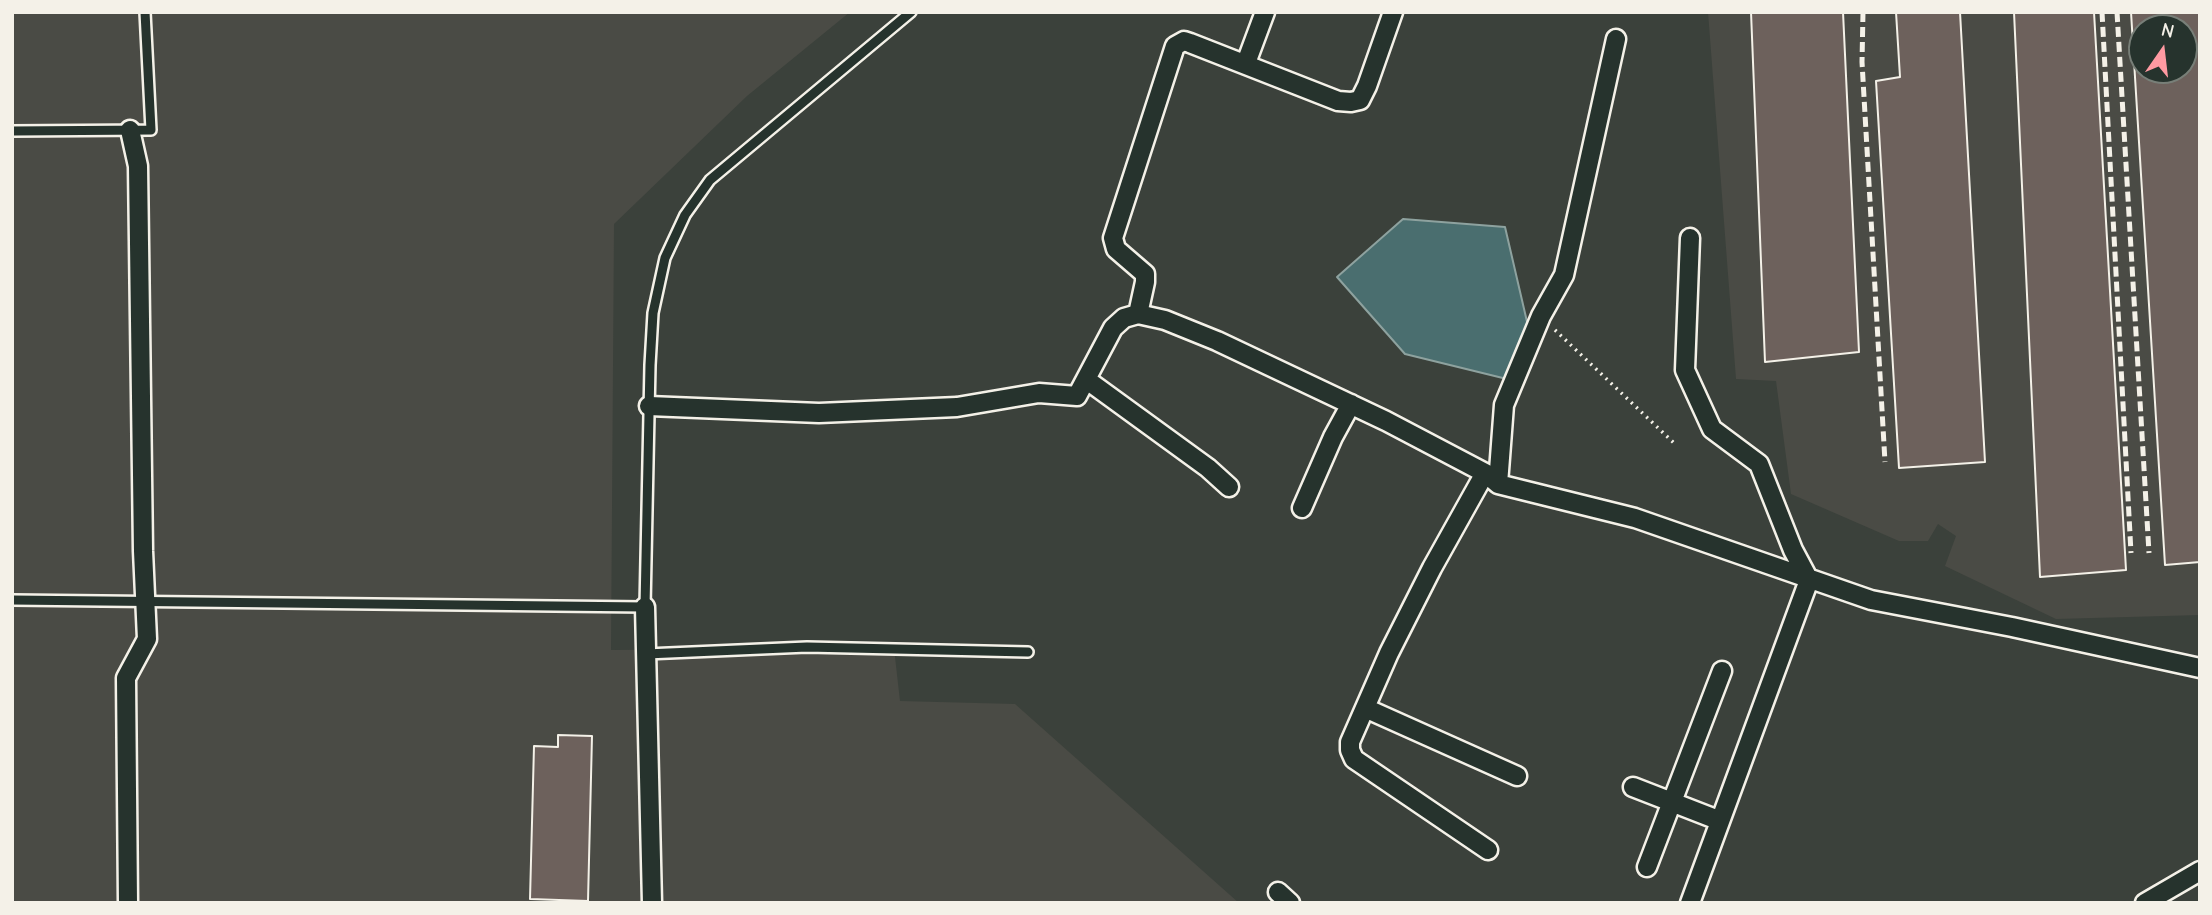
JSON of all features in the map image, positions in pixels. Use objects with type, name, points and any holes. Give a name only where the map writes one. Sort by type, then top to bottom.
[{"type":"street","points":[[1246,63],[1265,12]]},
{"type":"street","points":[[1138,314],[1145,282],[1144,274],[1116,249],[1113,237],[1175,46],[1184,41],[1338,101],[1351,102],[1360,100],[1367,86],[1394,12]]},
{"type":"street","points":[[1488,850],[1354,759],[1350,742],[1401,629],[1492,479],[1504,405],[1541,316],[1564,275],[1616,39]]},
{"type":"street","points":[[128,903],[126,678],[146,639],[138,166],[130,130]]},
{"type":"street","points":[[1690,238],[1685,370],[1712,429],[1759,464],[1793,550],[1809,580],[1718,820],[1690,903]]},
{"type":"street","points":[[649,406],[819,413],[957,407],[1039,393],[1077,396],[1113,328],[1124,318],[1138,314],[1165,320],[1217,341],[1351,404],[1492,479],[1635,518],[1871,600],[2200,668]]},
{"type":"street","points":[[1087,380],[1208,468],[1228,487]]},
{"type":"street","points":[[1302,508],[1333,437],[1351,404]]},
{"type":"street","points":[[645,607],[652,903]]},
{"type":"street","points":[[1647,867],[1722,671]]},
{"type":"street","points":[[1365,709],[1517,776]]},
{"type":"street","points":[[1633,787],[1718,820]]},
{"type":"street","points":[[2146,903],[2200,871]]},
{"type":"lane","points":[[12,131],[150,130],[145,12]]},
{"type":"lane","points":[[12,600],[645,607],[653,313],[665,258],[685,215],[710,180],[911,12]]},
{"type":"lane","points":[[646,654],[807,647],[1028,652]]},
{"type":"path","points":[[1541,316],[1596,372],[1675,444]]},
{"type":"shaded area","points":[[12,12],[850,12],[747,96],[614,224],[611,650],[894,648],[900,701],[1015,704],[1239,903],[12,903]]},
{"type":"shaded area","points":[[1708,12],[2200,12],[2200,615],[2056,619],[1945,566],[1956,536],[1938,524],[1928,541],[1899,541],[1791,494],[1776,381],[1736,379]]},
{"type":"water","points":[[1403,219],[1505,227],[1528,326],[1515,381],[1405,354],[1337,277]]},
{"type":"building","points":[[1751,12],[1843,12],[1859,352],[1765,362]]},
{"type":"building","points":[[1896,12],[1960,12],[1985,462],[1899,468],[1876,81],[1900,77]]},
{"type":"building","points":[[2014,12],[2094,12],[2126,570],[2040,577]]},
{"type":"building","points":[[2131,12],[2200,12],[2200,562],[2165,565],[2135,84],[2198,84],[2198,14]]},
{"type":"building","points":[[558,735],[592,736],[588,901],[530,899],[534,746],[558,747]]},
{"type":"railway","points":[[1863,12],[1862,62],[1885,462]]},
{"type":"railway","points":[[2102,12],[2131,553]]},
{"type":"railway","points":[[2117,12],[2149,553]]}]
